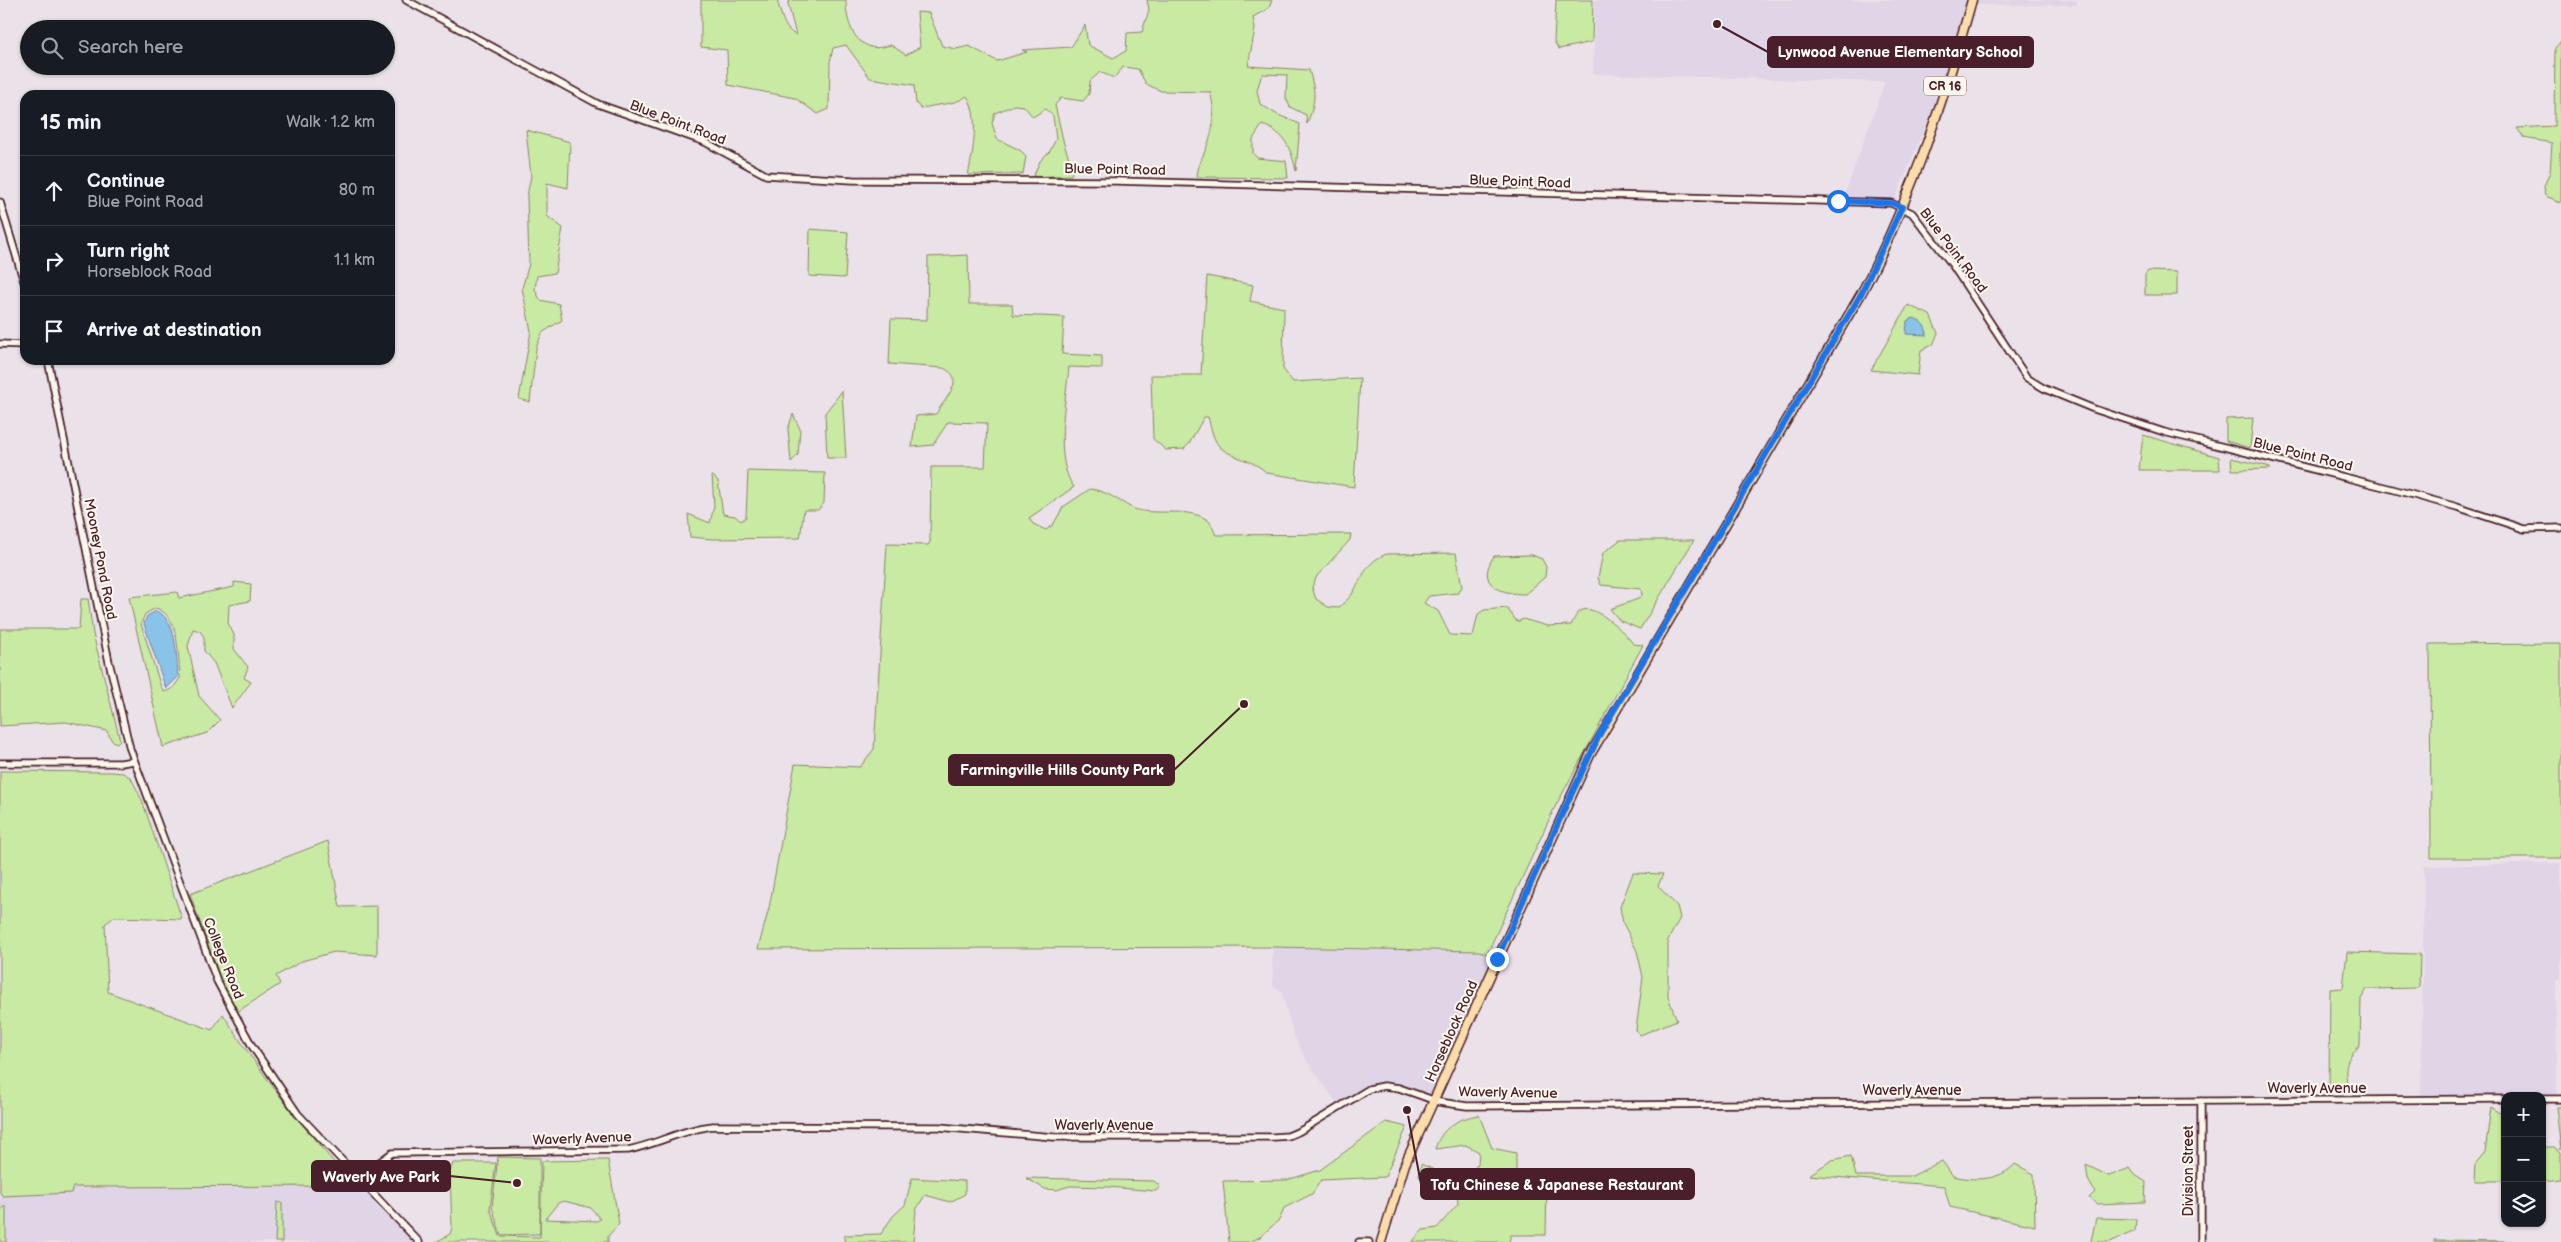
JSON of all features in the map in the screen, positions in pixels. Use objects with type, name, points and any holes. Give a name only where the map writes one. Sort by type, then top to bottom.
[{"type":"main road","name":"Horseblock Road","points":[[1381,1242],[1395,1190],[1433,1101],[1597,741],[1861,294],[1902,207],[1947,81],[1972,0]]},
{"type":"street","name":"Blue Point Road","points":[[406,0],[598,104],[705,142],[766,174],[853,180],[1116,181],[1891,203],[1912,212],[1951,263],[2027,378],[2045,389],[2094,409],[2164,432],[2409,494],[2457,507],[2524,529],[2561,528]]},
{"type":"street","points":[[0,202],[20,268]]},
{"type":"street","points":[[0,344],[20,345]]},
{"type":"street","name":"Mooney Pond Road","points":[[49,365],[109,662],[133,761]]},
{"type":"street","points":[[0,763],[121,763],[133,761]]},
{"type":"street","name":"College Road","points":[[133,761],[226,999],[267,1070],[298,1114],[419,1242]]},
{"type":"street","name":"Waverly Avenue","points":[[359,1177],[392,1153],[628,1150],[648,1146],[694,1128],[713,1126],[939,1127],[1054,1137],[1288,1136],[1300,1131],[1370,1089],[1384,1086],[1399,1088],[1433,1101],[1467,1106],[2501,1099]]},
{"type":"street","points":[[2546,1099],[2561,1099]]},
{"type":"street","name":"Division Street","points":[[2201,1101],[2201,1242]]},
{"type":"street","points":[[1359,1242],[1369,1242]]},
{"type":"shaded area","points":[[1595,0],[2077,0],[2077,5],[1976,5],[1894,202],[1843,199],[1885,82],[1593,74]]},
{"type":"shaded area","points":[[2561,863],[2561,979],[2556,980],[2557,1094],[2546,1094],[2546,1092],[2501,1092],[2501,1095],[2421,1096],[2424,866]]},
{"type":"shaded area","points":[[1272,947],[1479,951],[1497,959],[1433,1101],[1399,1088],[1369,1089],[1339,1106],[1305,1058],[1293,1033],[1282,993],[1278,988],[1273,987]]},
{"type":"shaded area","points":[[364,1182],[419,1242],[0,1242],[0,1187],[355,1186]]},
{"type":"green space","points":[[701,0],[777,0],[785,25],[796,35],[788,4],[790,0],[846,0],[851,28],[859,40],[873,48],[891,45],[906,55],[920,47],[917,12],[929,13],[942,46],[956,49],[969,46],[997,61],[1027,52],[1022,50],[1071,47],[1085,25],[1088,45],[1113,58],[1126,51],[1127,33],[1142,32],[1149,10],[1147,0],[1272,0],[1269,8],[1253,17],[1255,29],[1248,66],[1309,70],[1314,91],[1312,109],[1307,124],[1306,115],[1290,107],[1286,98],[1287,75],[1262,74],[1257,90],[1260,104],[1278,115],[1300,124],[1296,171],[1286,142],[1276,132],[1262,125],[1253,139],[1253,153],[1257,158],[1286,161],[1288,178],[1197,177],[1212,129],[1213,107],[1210,92],[1161,91],[1146,84],[1138,69],[1123,67],[1114,78],[1100,72],[1090,81],[1089,94],[1083,101],[1061,98],[1055,105],[1064,144],[1073,170],[1071,175],[1033,177],[1040,161],[1050,151],[1056,139],[1053,116],[1045,109],[1033,117],[1024,106],[1014,105],[995,113],[992,123],[997,139],[1020,150],[1026,156],[1023,174],[968,175],[972,156],[974,124],[971,104],[967,96],[951,103],[921,109],[916,103],[914,85],[870,78],[846,45],[833,48],[830,62],[829,109],[818,114],[795,98],[728,85],[727,50],[701,47]]},
{"type":"green space","points":[[1556,0],[1593,0],[1592,42],[1559,49],[1554,42]]},
{"type":"green space","points":[[2561,41],[2561,202],[2545,196],[2544,186],[2550,172],[2552,143],[2524,138],[2517,128],[2554,126],[2555,48]]},
{"type":"green space","points":[[526,130],[570,142],[568,188],[547,183],[547,216],[563,228],[555,273],[537,276],[535,289],[540,300],[559,304],[562,320],[542,333],[536,348],[530,402],[519,399],[531,331],[522,288],[529,264],[527,196],[531,176]]},
{"type":"green space","points":[[810,229],[848,232],[845,278],[809,276]]},
{"type":"green space","points":[[968,255],[969,304],[1012,304],[1013,315],[1064,317],[1062,354],[1102,356],[1102,368],[1069,367],[1062,429],[1062,446],[1064,462],[1074,487],[1029,518],[1033,524],[1046,530],[1053,525],[1063,507],[1090,489],[1107,494],[1140,511],[1179,512],[1198,515],[1210,522],[1216,535],[1351,534],[1350,540],[1317,576],[1312,587],[1316,599],[1328,607],[1338,608],[1351,596],[1370,565],[1380,557],[1387,554],[1456,553],[1462,587],[1458,593],[1429,596],[1424,603],[1438,611],[1450,635],[1473,636],[1478,614],[1484,610],[1507,608],[1517,622],[1523,619],[1547,626],[1571,625],[1579,612],[1589,610],[1610,621],[1633,644],[1643,645],[1554,809],[1487,954],[1479,951],[1272,947],[758,949],[769,908],[795,764],[860,767],[874,749],[887,544],[928,545],[930,542],[931,467],[985,467],[987,423],[948,422],[933,445],[912,447],[916,416],[936,414],[952,389],[954,377],[943,368],[889,364],[891,319],[927,320],[928,257]]},
{"type":"green space","points":[[2148,271],[2177,272],[2177,295],[2145,295],[2145,275]]},
{"type":"green space","points":[[1207,276],[1253,285],[1250,301],[1284,308],[1283,369],[1293,382],[1360,378],[1354,487],[1267,473],[1256,465],[1222,449],[1214,438],[1208,417],[1204,417],[1189,444],[1184,449],[1166,450],[1153,439],[1151,375],[1201,375]]},
{"type":"green space","points":[[1908,305],[1930,315],[1938,333],[1933,345],[1921,350],[1918,375],[1871,370]]},
{"type":"green space","points":[[842,391],[846,458],[827,458],[825,413]]},
{"type":"green space","points":[[793,414],[800,429],[798,455],[791,462],[788,429]]},
{"type":"green space","points":[[2253,418],[2250,448],[2226,441],[2226,419]]},
{"type":"green space","points":[[2143,435],[2219,457],[2220,470],[2139,470]]},
{"type":"green space","points":[[2231,458],[2267,466],[2271,469],[2232,470]]},
{"type":"green space","points":[[748,471],[825,473],[824,503],[818,510],[804,510],[800,538],[712,539],[690,537],[688,514],[710,523],[714,506],[712,475],[718,481],[723,514],[735,516],[741,521],[746,517]]},
{"type":"green space","points":[[1620,540],[1694,540],[1640,629],[1620,621],[1610,609],[1638,599],[1642,595],[1641,589],[1601,585],[1598,578],[1603,553]]},
{"type":"green space","points":[[1532,555],[1542,559],[1546,567],[1545,577],[1525,594],[1507,592],[1493,586],[1487,574],[1494,556]]},
{"type":"green space","points":[[234,582],[251,584],[250,601],[229,605],[228,623],[234,635],[234,649],[248,667],[244,678],[251,682],[232,708],[214,663],[204,651],[204,637],[200,631],[193,629],[188,646],[199,696],[220,720],[207,733],[163,747],[129,597],[177,592],[179,598],[234,587]],"holes":[[[156,608],[164,612],[174,628],[178,648],[180,678],[173,688],[165,692],[161,687],[141,624],[145,614]]]},
{"type":"green space","points":[[81,599],[88,599],[93,634],[120,740],[117,743],[112,741],[107,731],[66,722],[0,726],[0,629],[79,629]]},
{"type":"green space","points":[[2561,643],[2561,858],[2431,858],[2430,644]]},
{"type":"green space","points":[[0,771],[112,772],[123,773],[131,778],[142,800],[182,919],[114,917],[105,924],[108,992],[212,1030],[223,1014],[285,1103],[355,1186],[73,1187],[71,1193],[3,1196],[0,1193]]},
{"type":"green space","points":[[328,841],[340,907],[377,906],[377,955],[334,952],[302,961],[276,976],[280,984],[237,1012],[225,991],[190,894]]},
{"type":"green space","points":[[1633,873],[1663,874],[1658,886],[1677,906],[1680,918],[1668,940],[1668,997],[1677,1020],[1640,1035],[1636,1030],[1643,977],[1637,951],[1623,923],[1620,907]]},
{"type":"green space","points":[[2347,952],[2420,954],[2419,988],[2367,989],[2361,999],[2360,1046],[2354,1051],[2346,1065],[2348,1089],[2329,1090],[2330,989],[2343,988]]},
{"type":"green space","points":[[2491,1107],[2501,1113],[2501,1181],[2475,1181],[2476,1163],[2485,1152]]},
{"type":"green space","points":[[2556,1107],[2561,1107],[2561,1150]]},
{"type":"green space","points":[[1479,1115],[1492,1148],[1516,1153],[1516,1184],[1547,1184],[1546,1235],[1511,1235],[1509,1242],[1412,1242],[1423,1230],[1437,1228],[1458,1204],[1457,1193],[1419,1177],[1421,1164],[1447,1176],[1466,1176],[1478,1164],[1479,1152],[1466,1145],[1435,1149],[1441,1135],[1451,1125],[1471,1116]]},
{"type":"green space","points":[[1386,1122],[1407,1127],[1385,1177],[1321,1180],[1312,1194],[1284,1208],[1280,1219],[1260,1237],[1250,1242],[1229,1242],[1223,1181],[1287,1180],[1320,1170]]},
{"type":"green space","points":[[2546,1147],[2554,1147],[2561,1153],[2561,1179],[2546,1181]]},
{"type":"green space","points":[[1851,1156],[1856,1176],[1912,1176],[1942,1161],[1953,1176],[1978,1179],[2002,1174],[2015,1164],[2034,1174],[2035,1226],[1950,1207],[1944,1186],[1809,1175],[1832,1160]]},
{"type":"green space","points":[[498,1157],[540,1158],[540,1234],[501,1235],[492,1207]]},
{"type":"green space","points":[[608,1160],[619,1224],[608,1236],[608,1242],[436,1242],[450,1234],[452,1228],[450,1173],[453,1163],[496,1163],[490,1209],[500,1236],[540,1237],[542,1161]],"holes":[[[564,1201],[591,1208],[600,1219],[597,1221],[545,1219],[558,1203]]]},
{"type":"green space","points":[[2086,1165],[2109,1176],[2130,1168],[2135,1175],[2146,1182],[2145,1202],[2098,1204],[2089,1198],[2095,1192],[2088,1180]]},
{"type":"green space","points":[[912,1178],[965,1181],[965,1194],[950,1202],[925,1195],[916,1210],[913,1242],[844,1242],[845,1235],[881,1234],[893,1216],[905,1205]]},
{"type":"green space","points":[[1026,1178],[1154,1181],[1160,1186],[1156,1191],[1069,1186],[1057,1190],[1045,1189]]},
{"type":"green space","points":[[277,1202],[282,1203],[282,1242],[275,1242]]},
{"type":"green space","points":[[3,1207],[6,1207],[6,1242],[0,1242],[0,1212]]},
{"type":"green space","points":[[2096,1218],[2136,1219],[2135,1231],[2110,1242],[2093,1242],[2091,1241]]},
{"type":"green space","points":[[2434,1240],[2512,1241],[2512,1242],[2434,1242]]},
{"type":"water","points":[[1913,318],[1923,324],[1927,335],[1906,334],[1907,321]]},
{"type":"water","points":[[156,611],[163,615],[168,622],[175,640],[178,677],[166,689],[144,624],[147,616]]},
{"type":"place","name":"Lynwood Avenue Elementary School","points":[[1717,24]]},
{"type":"place","name":"Farmingville Hills County Park","points":[[1244,704]]},
{"type":"place","name":"Tofu Chinese & Japanese Restaurant","points":[[1407,1110]]},
{"type":"place","name":"Waverly Ave Park","points":[[517,1183]]},
{"type":"route","points":[[1497,959],[1600,734],[1861,294],[1902,207],[1891,203],[1838,201]]}]
